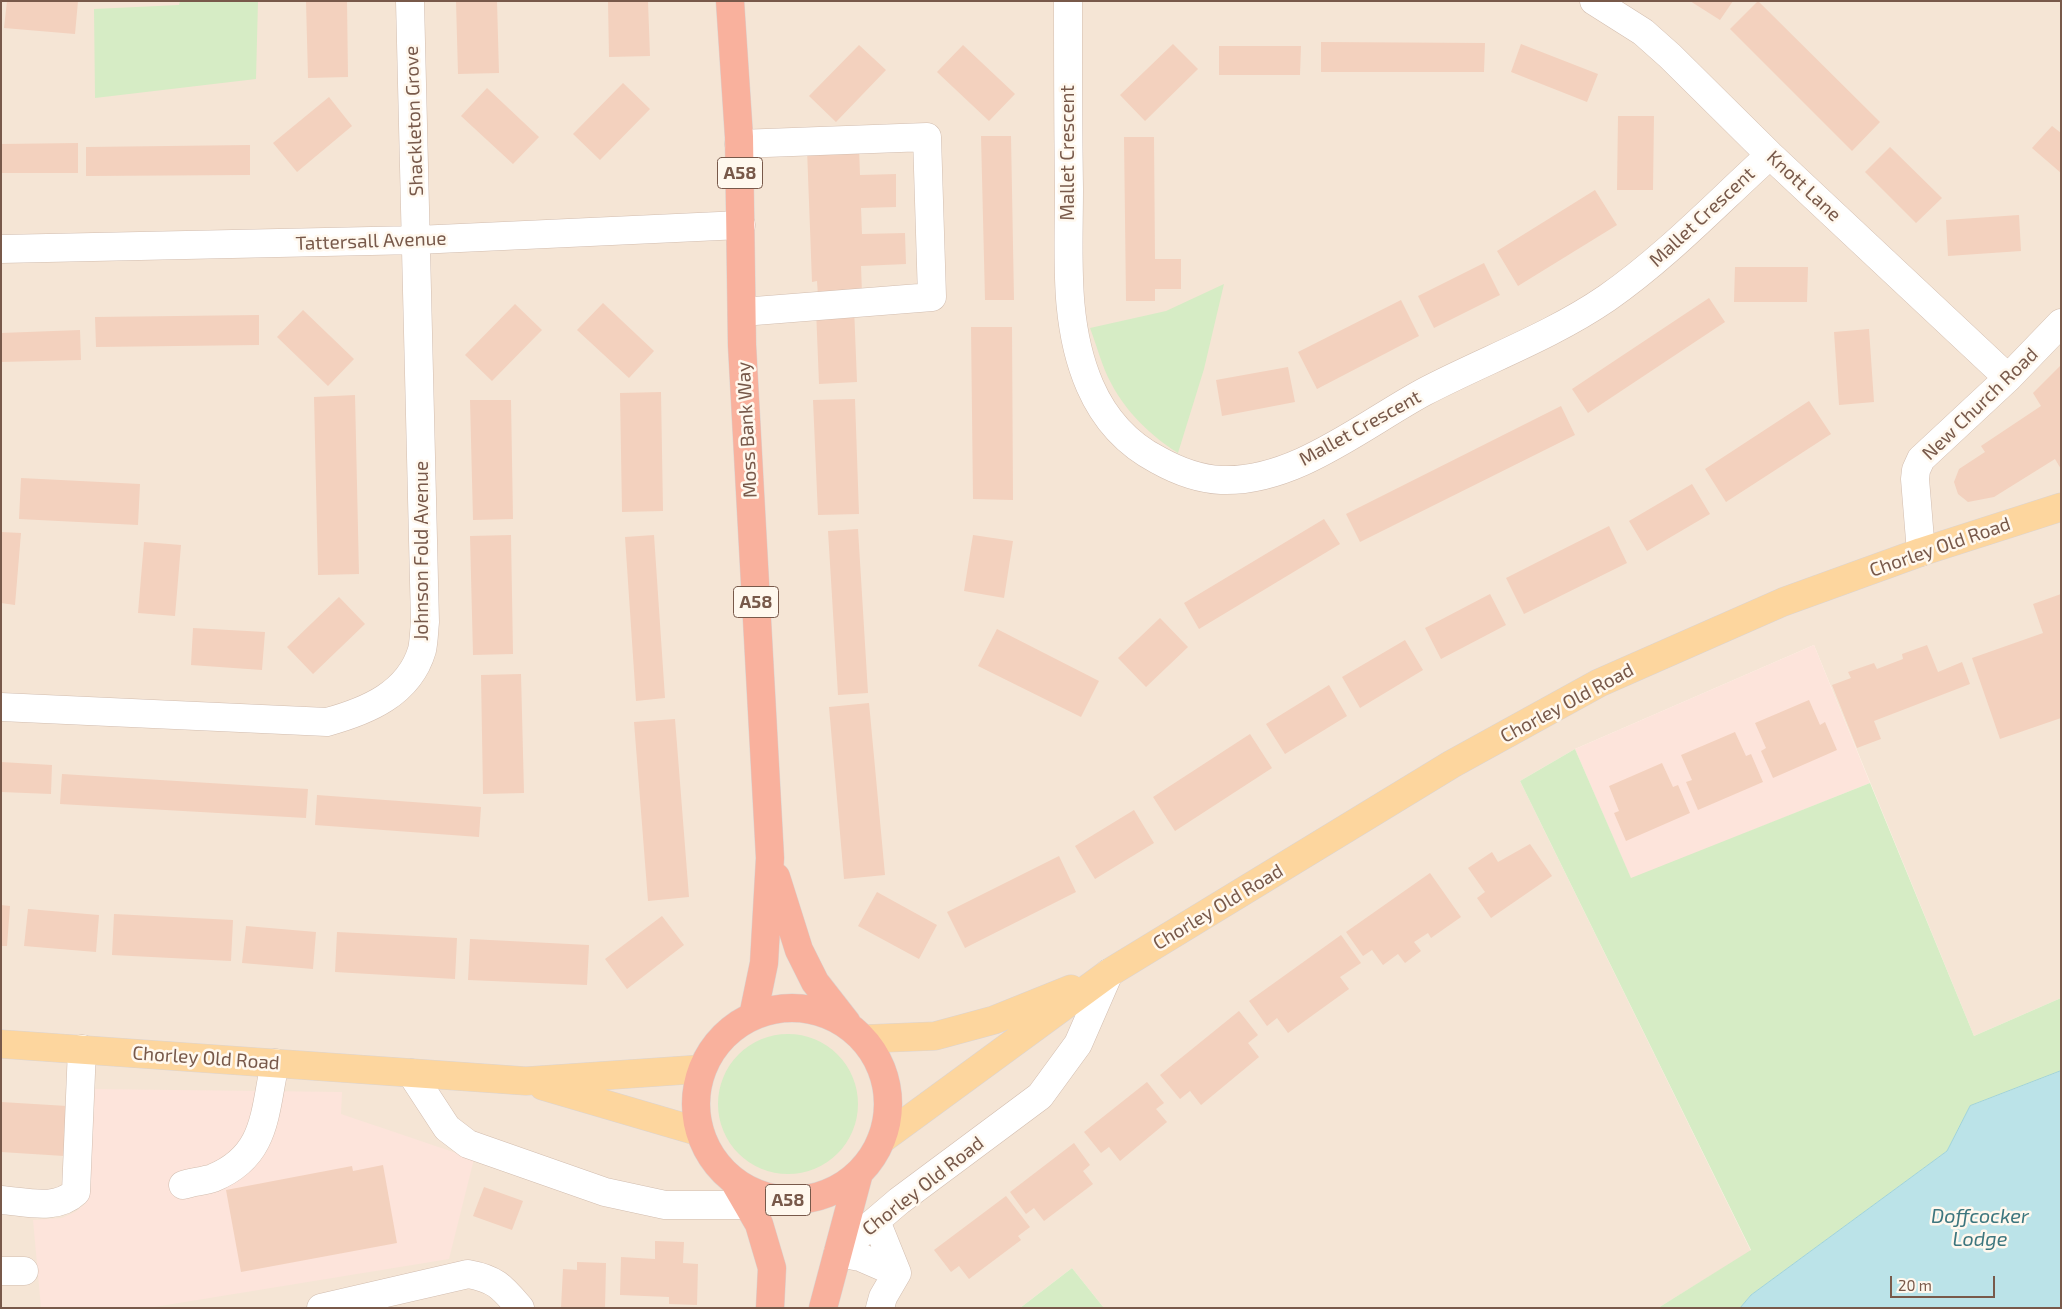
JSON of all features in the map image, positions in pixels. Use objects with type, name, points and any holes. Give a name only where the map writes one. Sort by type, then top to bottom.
[{"type":"highway","name":"Moss Bank Way","points":[[730,1],[739,144],[742,312],[770,858],[764,964],[753,1016]]},
{"type":"highway","name":"Moss Bank Way","points":[[770,858],[798,950],[815,982],[857,1033]]},
{"type":"highway","name":"Chorley Old Road","points":[[802,1008],[828,1014],[857,1033],[879,1061],[887,1087],[888,1114],[881,1140],[872,1158],[859,1173],[838,1188],[813,1198],[786,1200],[760,1195],[734,1181],[713,1160],[700,1132],[696,1101],[702,1069],[714,1047],[731,1029],[753,1016],[777,1009],[802,1008]]},
{"type":"highway","name":"A58","points":[[823,1308],[859,1173]]},
{"type":"highway","name":"A58","points":[[734,1181],[759,1224],[772,1268],[770,1308]]},
{"type":"main road","name":"Chorley Old Road","points":[[881,1140],[1109,973],[1452,764],[1599,683],[1783,602],[1921,552],[2061,507]]},
{"type":"main road","name":"Chorley Old Road","points":[[857,1033],[944,1034],[994,1020],[1109,973]]},
{"type":"main road","name":"Chorley Old Road","points":[[1,1044],[526,1081],[702,1069]]},
{"type":"main road","name":"Chorley Old Road","points":[[526,1081],[700,1132]]},
{"type":"street","name":"Shackleton Grove","points":[[410,1],[417,240]]},
{"type":"street","name":"Mallet Crescent","points":[[1068,1],[1069,304],[1083,364],[1094,393],[1123,435],[1145,453],[1167,465],[1221,480],[1258,476],[1297,464],[1326,450],[1427,391],[1571,321],[1607,298],[1648,267],[1770,154]]},
{"type":"street","name":"Knott Lane","points":[[1594,1],[1650,38],[2008,378]]},
{"type":"street","points":[[739,144],[927,137],[932,297],[742,312]]},
{"type":"street","name":"Tattersall Avenue","points":[[1,249],[417,240],[741,225]]},
{"type":"street","name":"Johnson Fold Avenue","points":[[1,706],[327,722],[360,712],[390,696],[409,676],[422,650],[425,622],[417,240]]},
{"type":"street","name":"New Church Road","points":[[1921,552],[1915,479],[1916,470],[1921,459],[2008,378],[2061,323]]},
{"type":"street","name":"Chorley Old Road","points":[[838,1253],[899,1201],[1040,1096],[1078,1044],[1109,973]]},
{"type":"street","points":[[1,1200],[48,1204],[66,1201],[76,1192],[82,1049]]},
{"type":"street","points":[[183,1185],[213,1178],[248,1156],[258,1140],[275,1063]]},
{"type":"street","points":[[411,1073],[446,1128],[468,1144],[605,1192],[665,1204],[748,1205]]},
{"type":"street","points":[[876,1221],[897,1273],[880,1308]]},
{"type":"street","points":[[838,1253],[860,1257],[897,1273]]},
{"type":"street","points":[[321,1308],[468,1274],[489,1278],[502,1287],[520,1308]]},
{"type":"shaded area","points":[[1,1],[2061,1],[2061,998],[1974,1036],[1814,645],[1575,749],[1520,781],[1751,1251],[1658,1308],[1104,1308],[1072,1268],[1020,1308],[1,1308]]},
{"type":"shaded area","points":[[1814,645],[1870,783],[1631,879],[1575,749]]},
{"type":"shaded area","points":[[92,1089],[342,1092],[341,1114],[474,1159],[449,1259],[148,1308],[41,1308],[33,1220],[62,1218],[75,1212],[86,1203]]},
{"type":"green space","points":[[180,1],[258,1],[256,79],[95,98],[94,9],[179,5]]},
{"type":"green space","points":[[1224,284],[1204,369],[1178,453],[1140,423],[1124,404],[1108,377],[1090,328],[1166,311]]},
{"type":"green space","points":[[1575,749],[1631,878],[1870,783],[1974,1036],[2061,998],[2061,1071],[1970,1106],[1947,1151],[1751,1295],[1740,1308],[1658,1308],[1751,1250],[1520,781]]},
{"type":"green space","points":[[788,1034],[802,1035],[815,1039],[838,1054],[853,1077],[857,1090],[857,1118],[853,1131],[838,1154],[815,1169],[802,1173],[788,1174],[774,1173],[761,1169],[738,1154],[723,1131],[719,1118],[718,1104],[719,1090],[723,1077],[738,1054],[761,1039],[774,1035]]},
{"type":"green space","points":[[1072,1268],[1104,1308],[1020,1308]]},
{"type":"water","name":"Doffcocker Lodge","points":[[2061,1071],[2061,1308],[1740,1308],[1751,1295],[1947,1151],[1970,1106]]},
{"type":"building","points":[[7,1],[78,1],[75,34],[4,28]]},
{"type":"building","points":[[306,1],[347,1],[348,77],[308,78]]},
{"type":"building","points":[[456,1],[497,1],[499,73],[458,74]]},
{"type":"building","points":[[608,1],[648,1],[650,56],[609,57]]},
{"type":"building","points":[[1690,1],[1733,1],[1720,20]]},
{"type":"building","points":[[1758,1],[1880,122],[1852,151],[1730,29]]},
{"type":"building","points":[[1321,42],[1485,43],[1484,72],[1321,72]]},
{"type":"building","points":[[1173,44],[1198,69],[1145,121],[1120,95]]},
{"type":"building","points":[[1521,44],[1598,74],[1587,102],[1511,72]]},
{"type":"building","points":[[859,45],[886,70],[836,122],[809,96]]},
{"type":"building","points":[[963,45],[1015,94],[989,121],[937,72]]},
{"type":"building","points":[[1219,46],[1301,46],[1300,75],[1219,75]]},
{"type":"building","points":[[623,83],[650,109],[600,160],[573,134]]},
{"type":"building","points":[[487,88],[539,137],[513,164],[461,116]]},
{"type":"building","points":[[329,97],[352,126],[297,172],[273,143]]},
{"type":"building","points":[[1618,116],[1654,116],[1653,190],[1617,190]]},
{"type":"building","points":[[2052,126],[2061,133],[2061,173],[2032,148]]},
{"type":"building","points":[[981,136],[1011,136],[1014,300],[985,300]]},
{"type":"building","points":[[1124,137],[1154,137],[1155,259],[1181,259],[1181,289],[1155,289],[1155,301],[1126,301]]},
{"type":"building","points":[[78,143],[78,173],[1,173],[1,144]]},
{"type":"building","points":[[250,145],[250,175],[86,176],[86,147]]},
{"type":"building","points":[[859,147],[860,175],[896,174],[896,207],[861,208],[862,234],[905,233],[906,264],[861,266],[862,294],[818,296],[817,281],[812,282],[807,149]]},
{"type":"building","points":[[1890,147],[1942,198],[1916,223],[1865,172]]},
{"type":"building","points":[[1595,190],[1617,225],[1518,286],[1497,251]]},
{"type":"building","points":[[2019,215],[2021,251],[1948,256],[1946,220]]},
{"type":"building","points":[[1484,263],[1500,295],[1434,328],[1418,296]]},
{"type":"building","points":[[1735,267],[1808,267],[1807,302],[1734,302]]},
{"type":"building","points":[[1709,298],[1725,322],[1588,413],[1572,389]]},
{"type":"building","points":[[1401,300],[1419,336],[1317,389],[1298,352]]},
{"type":"building","points":[[603,303],[654,351],[629,378],[577,330]]},
{"type":"building","points":[[515,304],[542,330],[492,381],[465,355]]},
{"type":"building","points":[[854,307],[857,382],[819,384],[816,309]]},
{"type":"building","points":[[303,310],[354,359],[328,386],[277,337]]},
{"type":"building","points":[[259,315],[259,345],[96,347],[95,317]]},
{"type":"building","points":[[971,327],[1012,327],[1013,500],[973,499]]},
{"type":"building","points":[[1869,329],[1874,402],[1839,405],[1834,332]]},
{"type":"building","points":[[80,330],[81,360],[1,362],[1,333]]},
{"type":"building","points":[[2061,365],[2061,469],[2055,459],[1994,497],[1968,502],[1958,494],[1954,482],[1959,469],[1985,452],[1981,446],[2041,406],[2033,393]]},
{"type":"building","points":[[1288,367],[1295,402],[1222,416],[1216,380]]},
{"type":"building","points":[[661,392],[663,511],[622,512],[620,393]]},
{"type":"building","points":[[355,395],[359,574],[318,575],[314,397]]},
{"type":"building","points":[[855,399],[859,514],[818,515],[813,400]]},
{"type":"building","points":[[470,400],[511,400],[513,519],[473,520]]},
{"type":"building","points":[[1809,401],[1831,434],[1726,502],[1705,469]]},
{"type":"building","points":[[1561,406],[1575,435],[1360,542],[1346,514]]},
{"type":"building","points":[[21,478],[140,484],[138,525],[19,519]]},
{"type":"building","points":[[1692,484],[1710,514],[1647,551],[1629,521]]},
{"type":"building","points":[[1324,519],[1340,544],[1199,629],[1184,603]]},
{"type":"building","points":[[1609,526],[1627,563],[1524,614],[1506,578]]},
{"type":"building","points":[[858,529],[868,693],[838,695],[828,531]]},
{"type":"building","points":[[1,532],[21,533],[15,605],[1,603]]},
{"type":"building","points":[[511,535],[513,654],[473,655],[470,536]]},
{"type":"building","points":[[654,535],[665,698],[636,701],[625,537]]},
{"type":"building","points":[[973,535],[1013,541],[1004,598],[964,591]]},
{"type":"building","points":[[144,542],[181,545],[175,616],[138,613]]},
{"type":"building","points":[[1490,594],[1506,625],[1441,659],[1425,628]]},
{"type":"building","points":[[2061,594],[2061,718],[2000,739],[1972,658],[2043,633],[2033,604]]},
{"type":"building","points":[[339,597],[365,624],[313,674],[287,647]]},
{"type":"building","points":[[1160,618],[1188,647],[1146,687],[1118,658]]},
{"type":"building","points":[[193,628],[265,632],[262,670],[191,665]]},
{"type":"building","points":[[997,629],[1099,681],[1081,717],[978,666]]},
{"type":"building","points":[[1405,640],[1423,670],[1360,708],[1342,677]]},
{"type":"building","points":[[1927,645],[1938,672],[1962,662],[1970,684],[1874,721],[1881,739],[1857,748],[1832,685],[1851,678],[1848,672],[1874,663],[1877,669],[1903,659],[1902,654]]},
{"type":"building","points":[[521,674],[524,793],[483,794],[481,675]]},
{"type":"building","points":[[1329,685],[1347,716],[1285,754],[1266,724]]},
{"type":"building","points":[[1809,700],[1820,725],[1825,722],[1837,750],[1773,778],[1761,751],[1766,748],[1755,723]]},
{"type":"building","points":[[869,703],[885,875],[844,879],[829,707]]},
{"type":"building","points":[[675,719],[689,897],[648,901],[634,722]]},
{"type":"building","points":[[1735,732],[1746,756],[1751,754],[1763,782],[1698,810],[1686,782],[1692,780],[1681,755]]},
{"type":"building","points":[[1250,734],[1272,768],[1175,831],[1153,797]]},
{"type":"building","points":[[1,762],[52,765],[51,794],[1,792]]},
{"type":"building","points":[[1662,763],[1673,787],[1678,785],[1690,813],[1626,841],[1614,813],[1619,811],[1609,786]]},
{"type":"building","points":[[62,774],[308,789],[306,818],[60,804]]},
{"type":"building","points":[[317,795],[481,807],[479,837],[315,825]]},
{"type":"building","points":[[1134,810],[1154,843],[1095,879],[1075,846]]},
{"type":"building","points":[[1530,844],[1552,876],[1491,918],[1477,898],[1485,892],[1468,868],[1492,852],[1498,862]]},
{"type":"building","points":[[1059,856],[1076,892],[965,948],[947,912]]},
{"type":"building","points":[[1430,873],[1461,917],[1431,938],[1428,933],[1414,942],[1421,951],[1405,963],[1398,954],[1383,965],[1372,950],[1363,956],[1346,932]]},
{"type":"building","points":[[877,892],[937,925],[919,959],[858,926]]},
{"type":"building","points":[[1,905],[10,906],[7,946],[1,946]]},
{"type":"building","points":[[28,909],[99,915],[96,952],[24,946]]},
{"type":"building","points":[[114,914],[233,920],[231,961],[112,955]]},
{"type":"building","points":[[662,916],[684,945],[627,989],[605,959]]},
{"type":"building","points":[[246,926],[316,932],[313,969],[242,963]]},
{"type":"building","points":[[337,932],[457,938],[455,979],[335,972]]},
{"type":"building","points":[[1341,935],[1361,963],[1340,977],[1349,989],[1288,1033],[1277,1018],[1267,1026],[1249,1001]]},
{"type":"building","points":[[470,939],[589,945],[587,985],[468,980]]},
{"type":"building","points":[[1239,1011],[1258,1035],[1248,1043],[1259,1057],[1201,1105],[1190,1091],[1180,1099],[1160,1075]]},
{"type":"building","points":[[1147,1082],[1164,1103],[1156,1109],[1167,1122],[1120,1161],[1109,1147],[1101,1153],[1084,1132]]},
{"type":"building","points":[[1,1102],[67,1106],[64,1156],[1,1152]]},
{"type":"building","points":[[1074,1143],[1090,1165],[1083,1171],[1093,1184],[1044,1221],[1034,1208],[1026,1214],[1010,1192]]},
{"type":"building","points":[[383,1165],[397,1243],[241,1272],[226,1190],[352,1166],[353,1171]]},
{"type":"building","points":[[484,1187],[523,1201],[512,1230],[473,1216]]},
{"type":"building","points":[[1006,1196],[1030,1227],[1018,1236],[1021,1240],[969,1279],[959,1266],[951,1272],[934,1250]]},
{"type":"building","points":[[655,1241],[684,1242],[683,1263],[698,1264],[697,1305],[669,1304],[669,1297],[620,1295],[621,1257],[655,1259]]},
{"type":"building","points":[[577,1262],[606,1263],[605,1308],[561,1308],[563,1269],[577,1270]]}]
